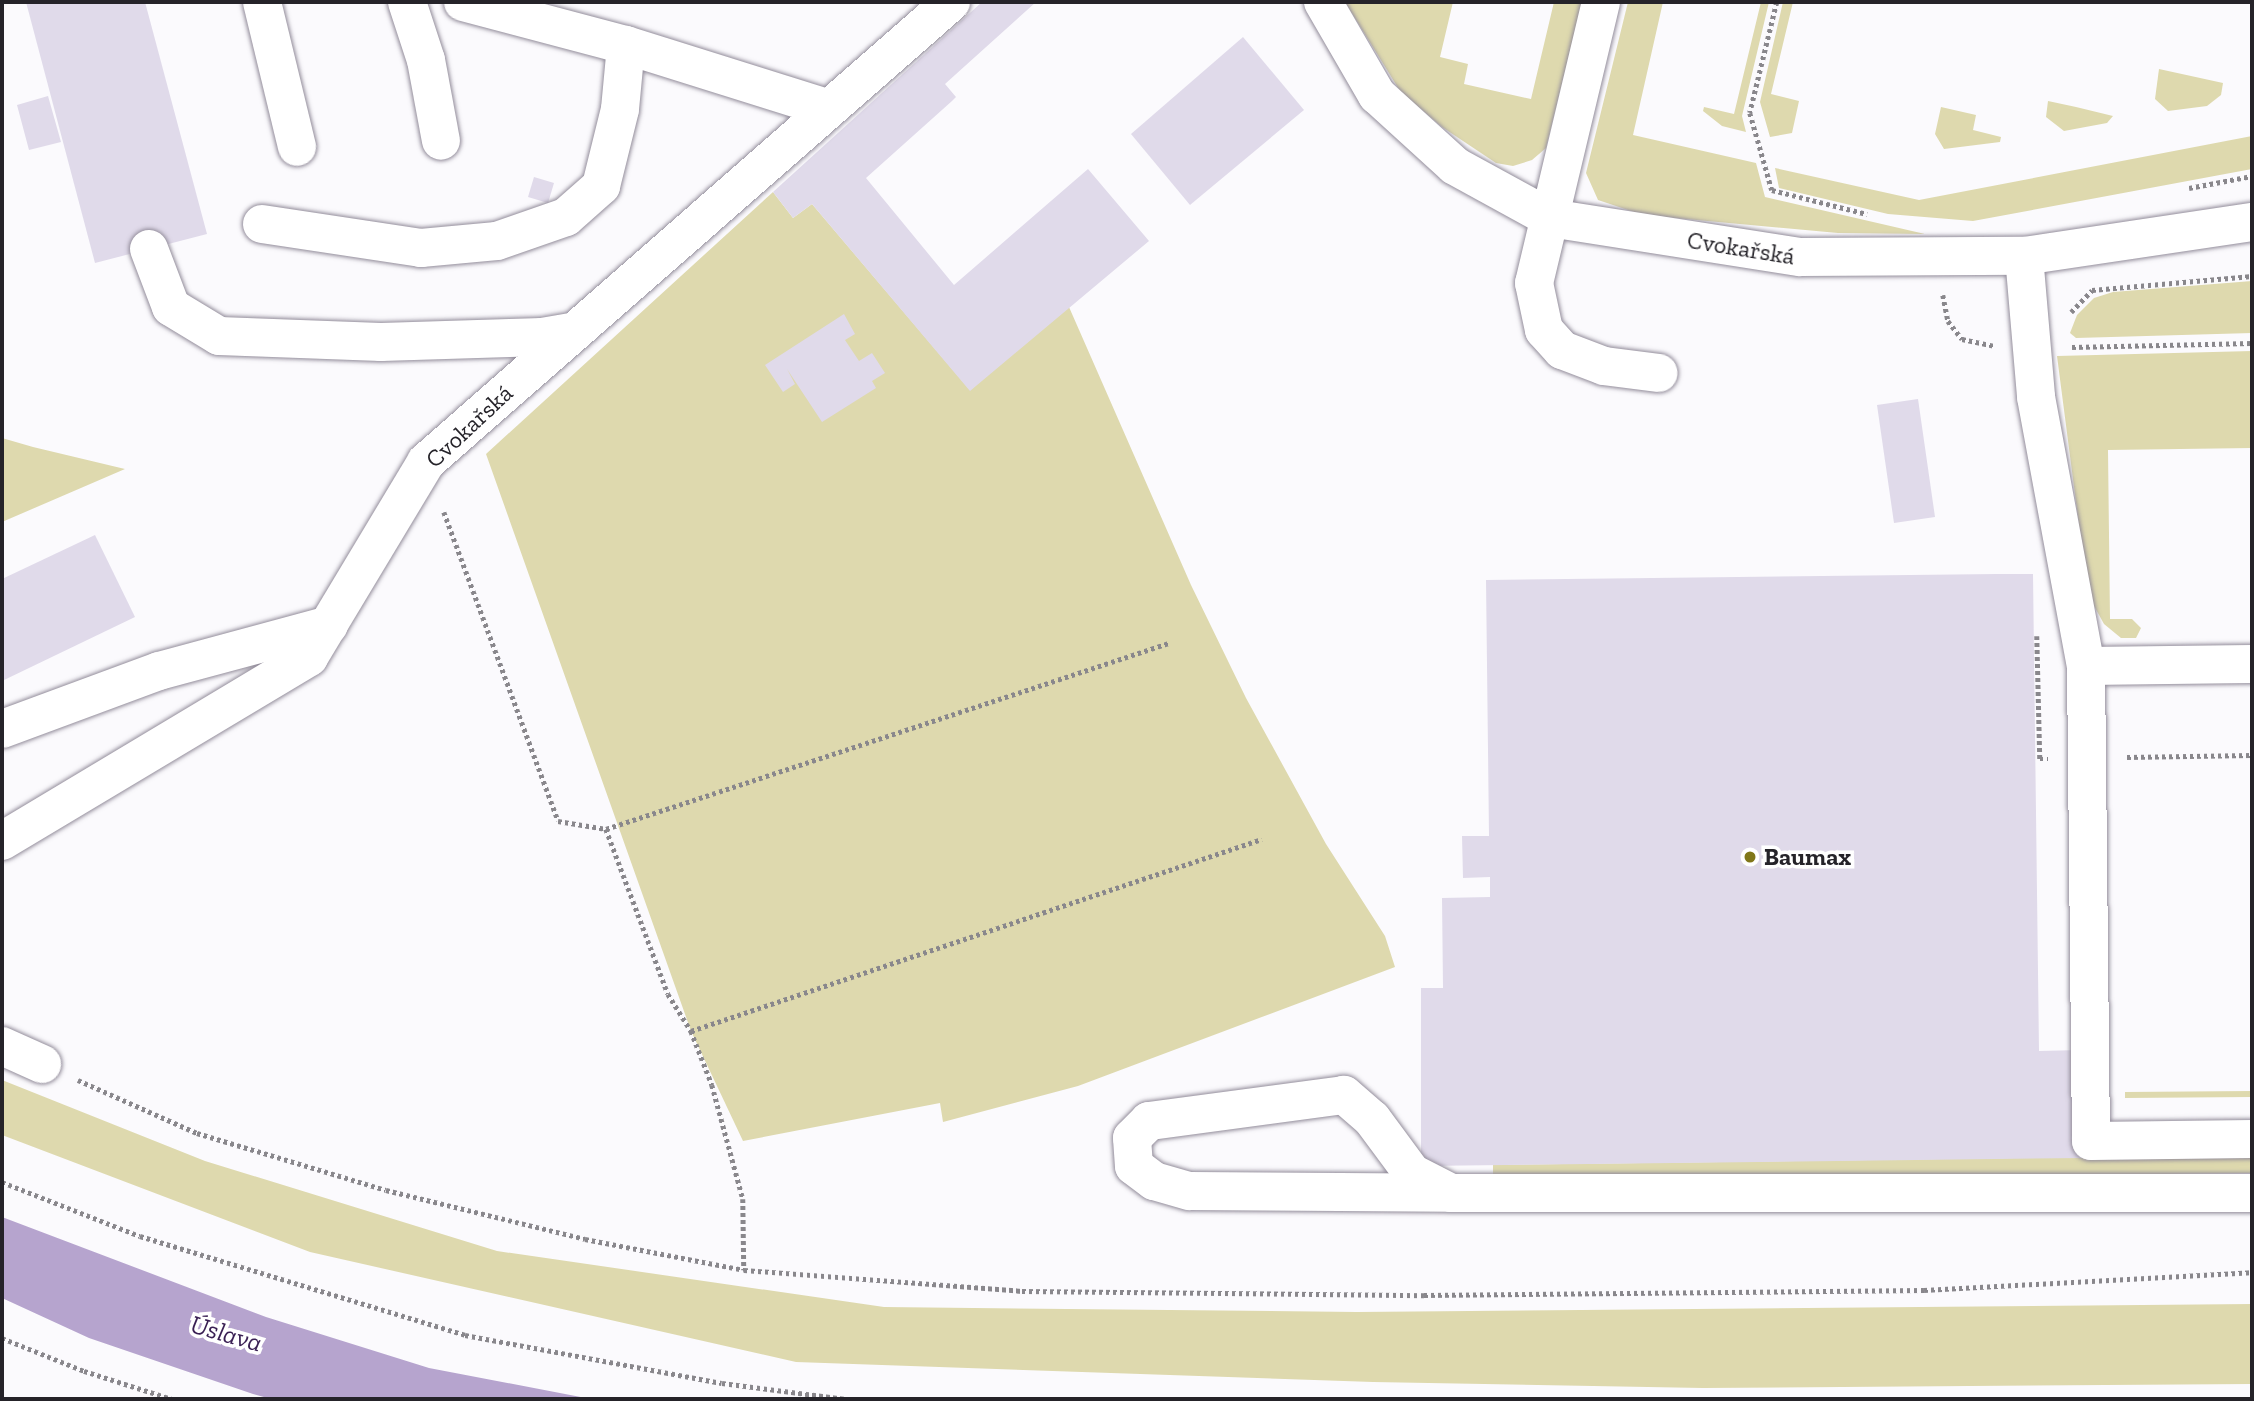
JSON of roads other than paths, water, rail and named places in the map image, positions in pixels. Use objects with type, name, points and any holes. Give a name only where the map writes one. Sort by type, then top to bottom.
[{"type":"street","points":[[262,2],[297,147]]},
{"type":"street","points":[[407,2],[426,60],[441,141]]},
{"type":"street","points":[[463,2],[626,45],[827,108]]},
{"type":"street","name":"Cvokařská","points":[[2,841],[309,657],[426,462],[951,2]]},
{"type":"street","name":"Cvokařská","points":[[1323,2],[1377,95],[1455,166],[1550,218],[1800,257],[2024,256],[2252,222]]},
{"type":"street","points":[[1601,2],[1534,283],[1544,330],[1562,350],[1604,366],[1659,373]]},
{"type":"street","points":[[262,224],[422,248],[497,241],[566,216],[601,186],[620,108],[626,45]]},
{"type":"street","points":[[149,249],[171,307],[219,336],[381,342],[542,337],[575,331]]},
{"type":"street","points":[[2024,256],[2036,397],[2086,666],[2091,1141],[2252,1139]]},
{"type":"street","points":[[2,729],[159,671],[329,625]]},
{"type":"street","points":[[2086,666],[2252,664]]},
{"type":"street","points":[[2,1046],[42,1064]]},
{"type":"street","points":[[1451,1193],[1412,1173],[1372,1119],[1345,1095],[1149,1121],[1132,1138],[1134,1166],[1154,1181],[1190,1191],[1451,1193],[2252,1193]]},
{"type":"water","name":"Úslava","points":[[2,1217],[266,1317],[429,1368],[591,1399],[271,1399],[253,1394],[89,1338],[2,1298]]},
{"type":"place","name":"Baumax","points":[[1750,857]]}]
